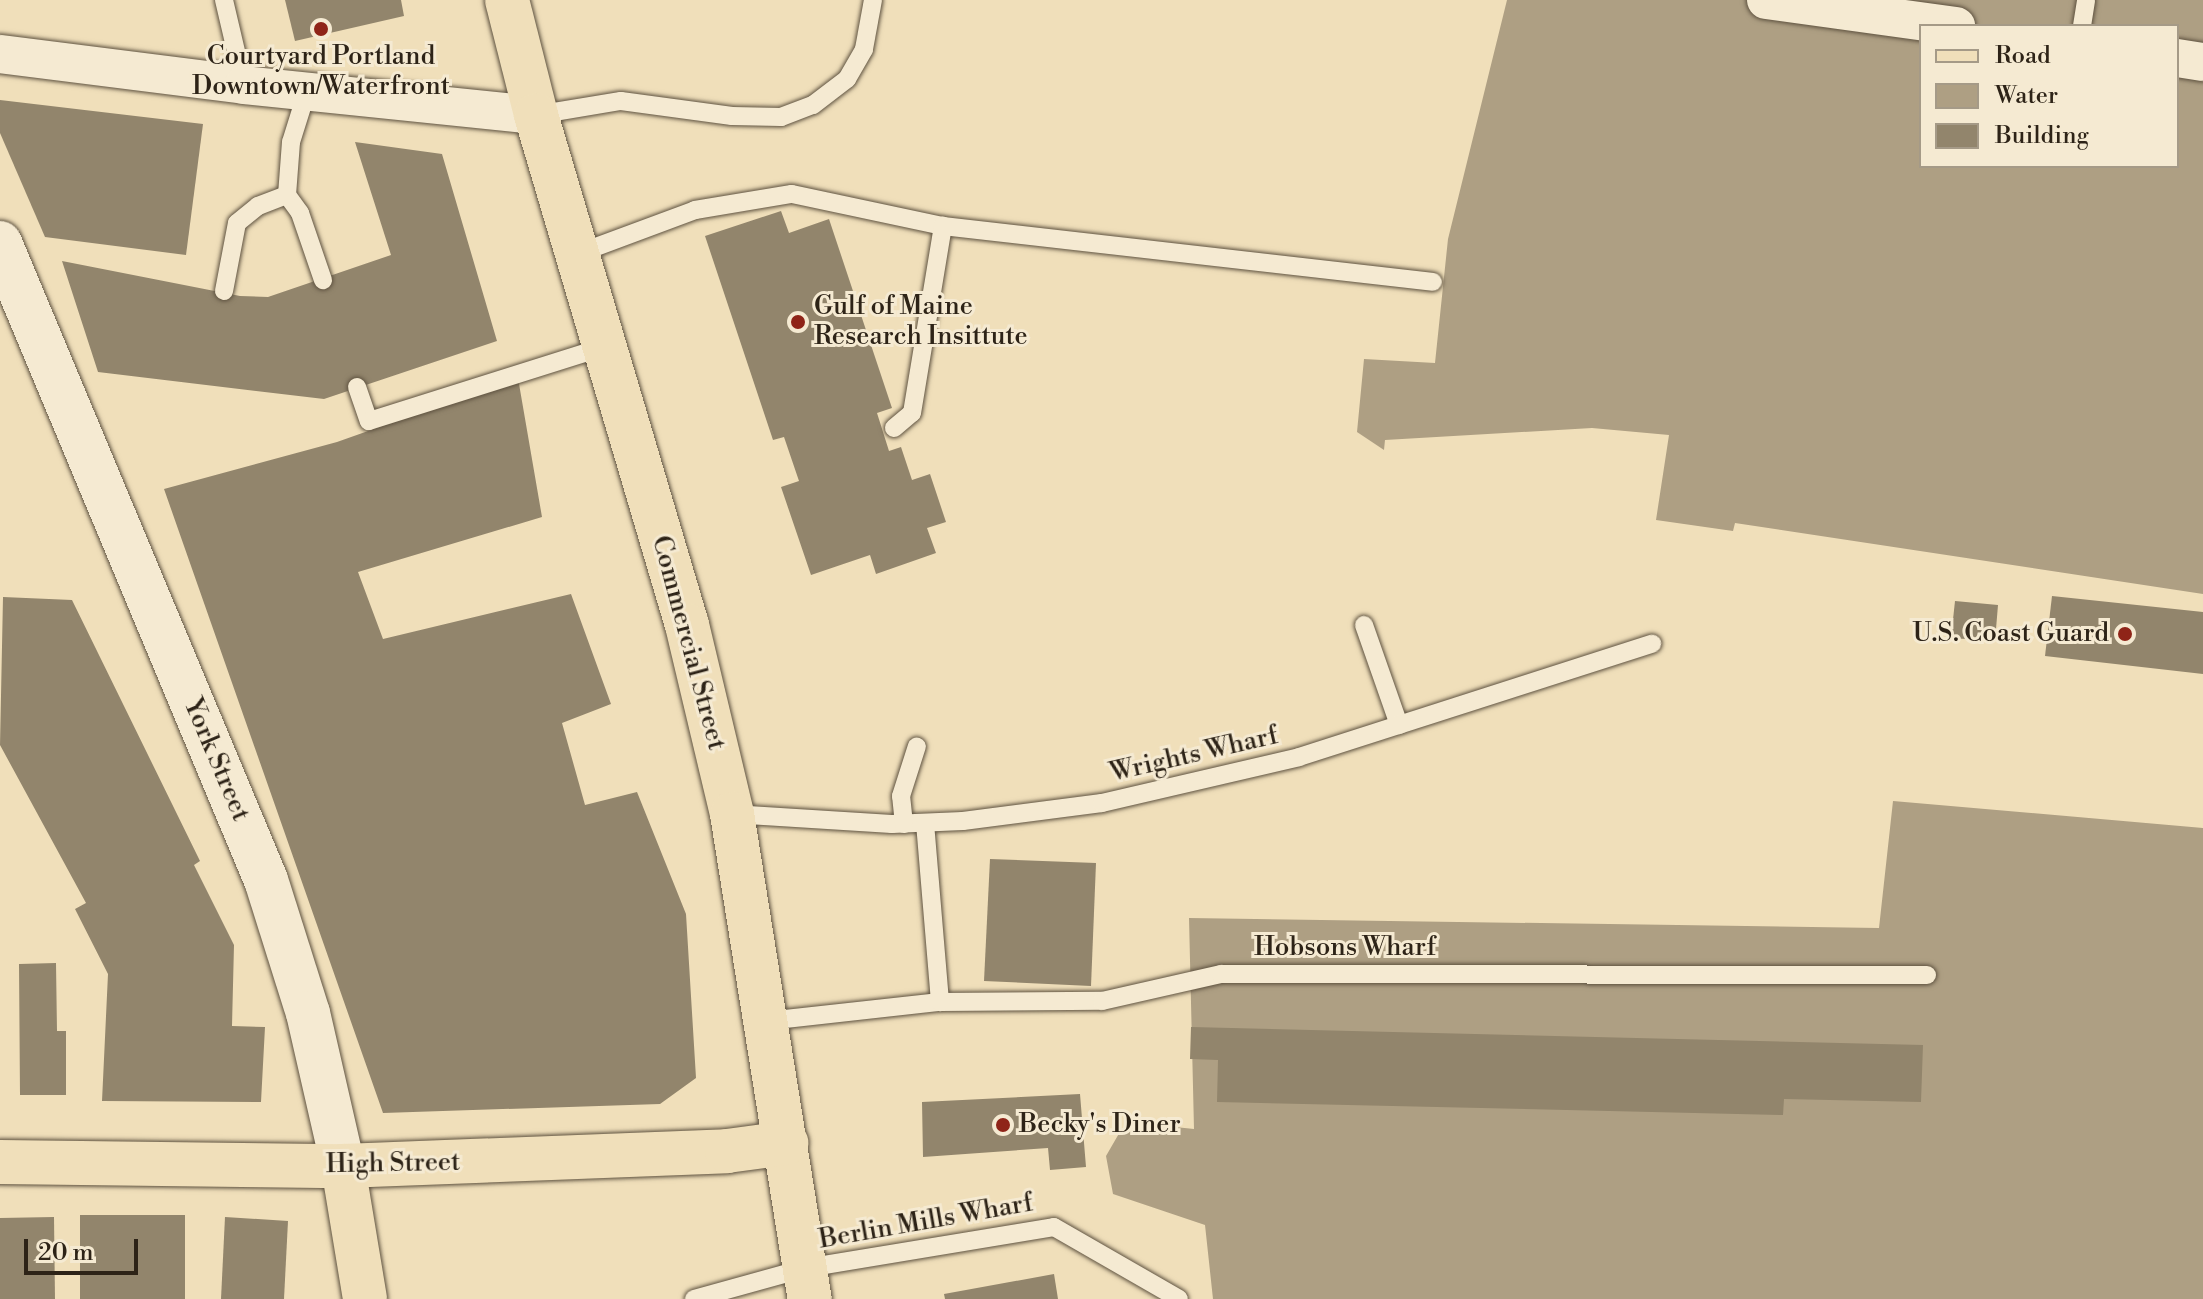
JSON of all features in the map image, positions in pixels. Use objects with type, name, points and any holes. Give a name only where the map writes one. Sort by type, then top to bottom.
[{"type":"main road","name":"Commercial Street","points":[[507,0],[536,115],[687,625],[732,814],[808,1284]]},
{"type":"main road","name":"High Street","points":[[0,1162],[343,1166],[727,1151],[786,1143]]},
{"type":"main road","name":"York Street","points":[[343,1166],[365,1299]]},
{"type":"street","points":[[1766,0],[1941,24]]},
{"type":"street","points":[[0,54],[244,85],[536,115]]},
{"type":"street","points":[[2179,58],[2203,62]]},
{"type":"street","name":"York Street","points":[[0,243],[266,880],[308,1013],[343,1166]]},
{"type":"lane","points":[[224,0],[244,85]]},
{"type":"lane","points":[[536,115],[621,101],[732,116],[781,117],[813,105],[847,79],[864,49],[873,0]]},
{"type":"lane","points":[[2082,24],[2086,0]]},
{"type":"lane","points":[[307,91],[291,142],[287,195],[300,213],[323,280]]},
{"type":"lane","points":[[577,254],[695,210],[792,194],[943,226],[1433,282]]},
{"type":"lane","points":[[224,291],[237,223],[258,206],[287,195]]},
{"type":"lane","points":[[894,428],[912,413],[943,226]]},
{"type":"lane","points":[[357,387],[369,421],[604,347]]},
{"type":"lane","points":[[1364,625],[1399,725]]},
{"type":"lane","name":"Wrights Wharf","points":[[732,814],[904,824],[1032,813],[1131,797],[1299,757],[1652,644]]},
{"type":"lane","points":[[904,824],[901,796],[917,746]]},
{"type":"lane","points":[[925,823],[940,1002]]},
{"type":"lane","name":"Hobsons Wharf","points":[[767,1021],[940,1002],[1102,1001],[1221,974],[1927,975]]},
{"type":"lane","name":"Berlin Mills Wharf","points":[[701,1298],[808,1284],[1054,1227],[1179,1299]]},
{"type":"water","points":[[1507,0],[2203,0],[2203,594],[1735,523],[1733,531],[1656,520],[1669,435],[1592,428],[1385,440],[1384,450],[1357,432],[1364,359],[1435,363],[1448,239]]},
{"type":"water","points":[[1893,801],[2203,828],[2203,1299],[1213,1299],[1205,1225],[1113,1194],[1106,1156],[1121,1130],[1156,1125],[1194,1129],[1189,918],[1879,928]]},
{"type":"building","name":"Courtyard Portland Downtown/Waterfront","points":[[285,0],[401,0],[404,16],[295,41]]},
{"type":"building","points":[[0,100],[203,124],[186,255],[45,237],[0,133]]},
{"type":"building","points":[[355,142],[442,154],[497,341],[324,399],[98,372],[62,261],[240,296],[268,297],[391,255]]},
{"type":"building","name":"Gulf of Maine Research Insittute","points":[[781,211],[789,233],[829,219],[892,408],[877,413],[889,451],[901,447],[912,480],[930,474],[946,522],[927,528],[936,553],[876,574],[870,555],[811,575],[781,487],[799,481],[784,437],[773,440],[705,236]]},
{"type":"building","points":[[518,378],[542,517],[358,572],[383,639],[571,594],[611,704],[562,723],[585,805],[637,792],[686,914],[696,1078],[660,1104],[383,1113],[164,489],[337,442]]},
{"type":"building","name":"U.S. Coast Guard","points":[[2052,596],[2203,612],[2203,674],[2045,656]]},
{"type":"building","points":[[3,597],[72,600],[200,861],[194,865],[234,945],[232,1026],[265,1027],[261,1102],[102,1101],[108,974],[75,909],[86,903],[0,745]]},
{"type":"building","points":[[1955,601],[1998,605],[1995,641],[1951,638]]},
{"type":"building","points":[[990,859],[1096,863],[1091,986],[984,981]]},
{"type":"building","points":[[56,963],[57,1031],[66,1031],[66,1095],[20,1095],[19,964]]},
{"type":"building","points":[[1191,1027],[1923,1045],[1921,1102],[1784,1099],[1783,1115],[1217,1102],[1218,1060],[1190,1059]]},
{"type":"building","name":"Becky's Diner","points":[[1080,1094],[1086,1167],[1050,1170],[1048,1148],[923,1157],[922,1102]]},
{"type":"building","points":[[80,1215],[185,1215],[185,1299],[80,1299]]},
{"type":"building","points":[[54,1217],[55,1299],[0,1299],[0,1218]]},
{"type":"building","points":[[225,1217],[288,1221],[284,1299],[221,1299]]},
{"type":"building","points":[[1054,1274],[1058,1299],[945,1299],[944,1294]]},
{"type":"place","name":"Courtyard Portland Downtown/Waterfront","points":[[321,29]]},
{"type":"place","name":"Gulf of Maine Research Insittute","points":[[798,322]]},
{"type":"place","name":"U.S. Coast Guard","points":[[2125,634]]},
{"type":"place","name":"Becky's Diner","points":[[1003,1125]]}]
